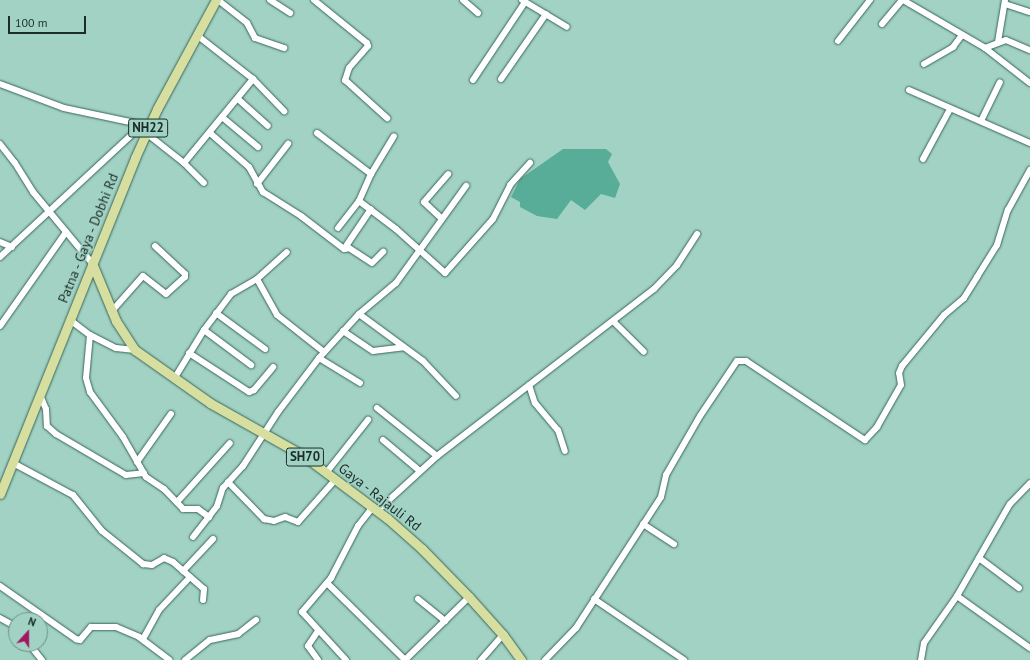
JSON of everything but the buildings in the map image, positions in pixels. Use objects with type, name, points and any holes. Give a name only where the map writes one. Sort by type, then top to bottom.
[{"type":"main road","name":"Patna - Gaya - Dobhi Rd","points":[[0,494],[146,128],[217,0]]},
{"type":"main road","name":"Gaya - Rajauli Rd","points":[[92,263],[111,312],[134,350],[174,379],[227,413],[265,433],[326,473],[375,509],[422,549],[469,597],[503,635],[520,660]]},
{"type":"street","points":[[217,0],[247,23],[255,38],[284,48]]},
{"type":"street","points":[[270,0],[290,13]]},
{"type":"street","points":[[314,0],[367,43],[368,46],[349,68],[345,80],[388,118]]},
{"type":"street","points":[[462,0],[478,13]]},
{"type":"street","points":[[838,41],[870,0]]},
{"type":"street","points":[[882,24],[902,0],[985,48],[1030,83]]},
{"type":"street","points":[[473,80],[523,1],[567,27]]},
{"type":"street","points":[[998,42],[1005,2],[1030,12]]},
{"type":"street","points":[[501,80],[546,14]]},
{"type":"street","points":[[924,64],[953,47],[962,35]]},
{"type":"street","points":[[198,36],[253,79],[284,111]]},
{"type":"street","points":[[985,48],[1006,40],[1018,43],[1030,50]]},
{"type":"street","points":[[184,163],[253,79]]},
{"type":"street","points":[[981,121],[1000,82]]},
{"type":"street","points":[[0,84],[64,108],[146,128],[204,183]]},
{"type":"street","points":[[909,90],[1030,143]]},
{"type":"street","points":[[238,99],[268,126]]},
{"type":"street","points":[[923,158],[950,109]]},
{"type":"street","points":[[222,117],[258,147]]},
{"type":"street","points":[[0,257],[146,128]]},
{"type":"street","points":[[210,133],[249,167],[257,184],[263,192],[345,249],[349,248],[372,263],[383,252]]},
{"type":"street","points":[[317,133],[371,174]]},
{"type":"street","points":[[338,228],[359,200],[371,174],[394,136]]},
{"type":"street","points":[[0,144],[50,212],[92,263]]},
{"type":"street","points":[[257,184],[288,144]]},
{"type":"street","points":[[359,200],[420,250],[441,272],[447,272],[493,220],[510,185],[530,163]]},
{"type":"street","points":[[549,659],[572,633],[661,497],[666,475],[700,416],[740,360],[810,403],[860,438],[866,440],[869,438],[901,385],[899,373],[902,366],[944,315],[964,298],[978,277],[997,245],[1008,210],[1030,170]]},
{"type":"street","points":[[441,218],[424,202],[448,174]]},
{"type":"street","points":[[193,537],[218,506],[220,492],[243,466],[318,358],[359,314],[396,283],[441,218],[466,186]]},
{"type":"street","points":[[345,249],[371,209]]},
{"type":"street","points":[[0,326],[66,232]]},
{"type":"street","points":[[346,660],[302,612],[328,583],[358,526],[375,509],[437,456],[614,322],[654,289],[677,265],[697,234]]},
{"type":"street","points":[[0,242],[12,247]]},
{"type":"street","points":[[111,312],[143,276],[166,294],[185,277],[185,274],[154,246]]},
{"type":"street","points":[[174,379],[204,330],[216,313],[236,290],[257,279],[287,252]]},
{"type":"street","points":[[257,279],[278,315],[324,352]]},
{"type":"street","points":[[216,313],[265,349]]},
{"type":"street","points":[[359,314],[427,365],[456,396]]},
{"type":"street","points":[[70,320],[90,335],[116,348],[134,350]]},
{"type":"street","points":[[614,322],[644,352]]},
{"type":"street","points":[[204,330],[251,365]]},
{"type":"street","points":[[343,331],[373,351],[404,347]]},
{"type":"street","points":[[90,335],[86,378],[90,392],[144,473],[185,510],[198,509],[209,517]]},
{"type":"street","points":[[189,353],[249,392],[254,390],[273,367]]},
{"type":"street","points":[[318,358],[360,383]]},
{"type":"street","points":[[529,385],[535,403],[558,430],[565,451]]},
{"type":"street","points":[[40,395],[46,409],[47,426],[56,434],[126,475],[144,473]]},
{"type":"street","points":[[377,408],[437,456]]},
{"type":"street","points":[[138,462],[170,414]]},
{"type":"street","points":[[326,473],[368,420]]},
{"type":"street","points":[[383,440],[420,471]]},
{"type":"street","points":[[177,502],[230,443]]},
{"type":"street","points":[[13,463],[73,495],[102,531],[143,564],[152,565],[164,558],[183,570],[190,578],[204,589],[203,600]]},
{"type":"street","points":[[228,482],[264,519],[274,521],[285,517],[298,522],[335,480]]},
{"type":"street","points":[[921,660],[924,643],[957,596],[1010,504],[1030,483]]},
{"type":"street","points":[[643,524],[674,544]]},
{"type":"street","points":[[183,570],[213,539]]},
{"type":"street","points":[[979,558],[1019,588]]},
{"type":"street","points":[[143,639],[159,610],[190,578]]},
{"type":"street","points":[[328,583],[405,660],[469,597]]},
{"type":"street","points":[[0,586],[76,639],[80,640],[88,628],[94,626],[116,628],[143,639],[169,660]]},
{"type":"street","points":[[957,596],[1030,648]]},
{"type":"street","points":[[418,599],[445,621]]},
{"type":"street","points":[[594,599],[684,660]]},
{"type":"street","points":[[185,660],[210,640],[238,634],[256,620]]},
{"type":"street","points":[[318,631],[308,646],[318,660]]},
{"type":"street","points":[[481,660],[503,635]]},
{"type":"street","points":[[36,652],[42,660]]},
{"type":"shaded area","points":[[563,149],[606,149],[612,154],[608,162],[620,184],[615,198],[601,194],[585,210],[571,200],[557,219],[537,216],[520,207],[520,202],[511,197],[520,179]]}]
